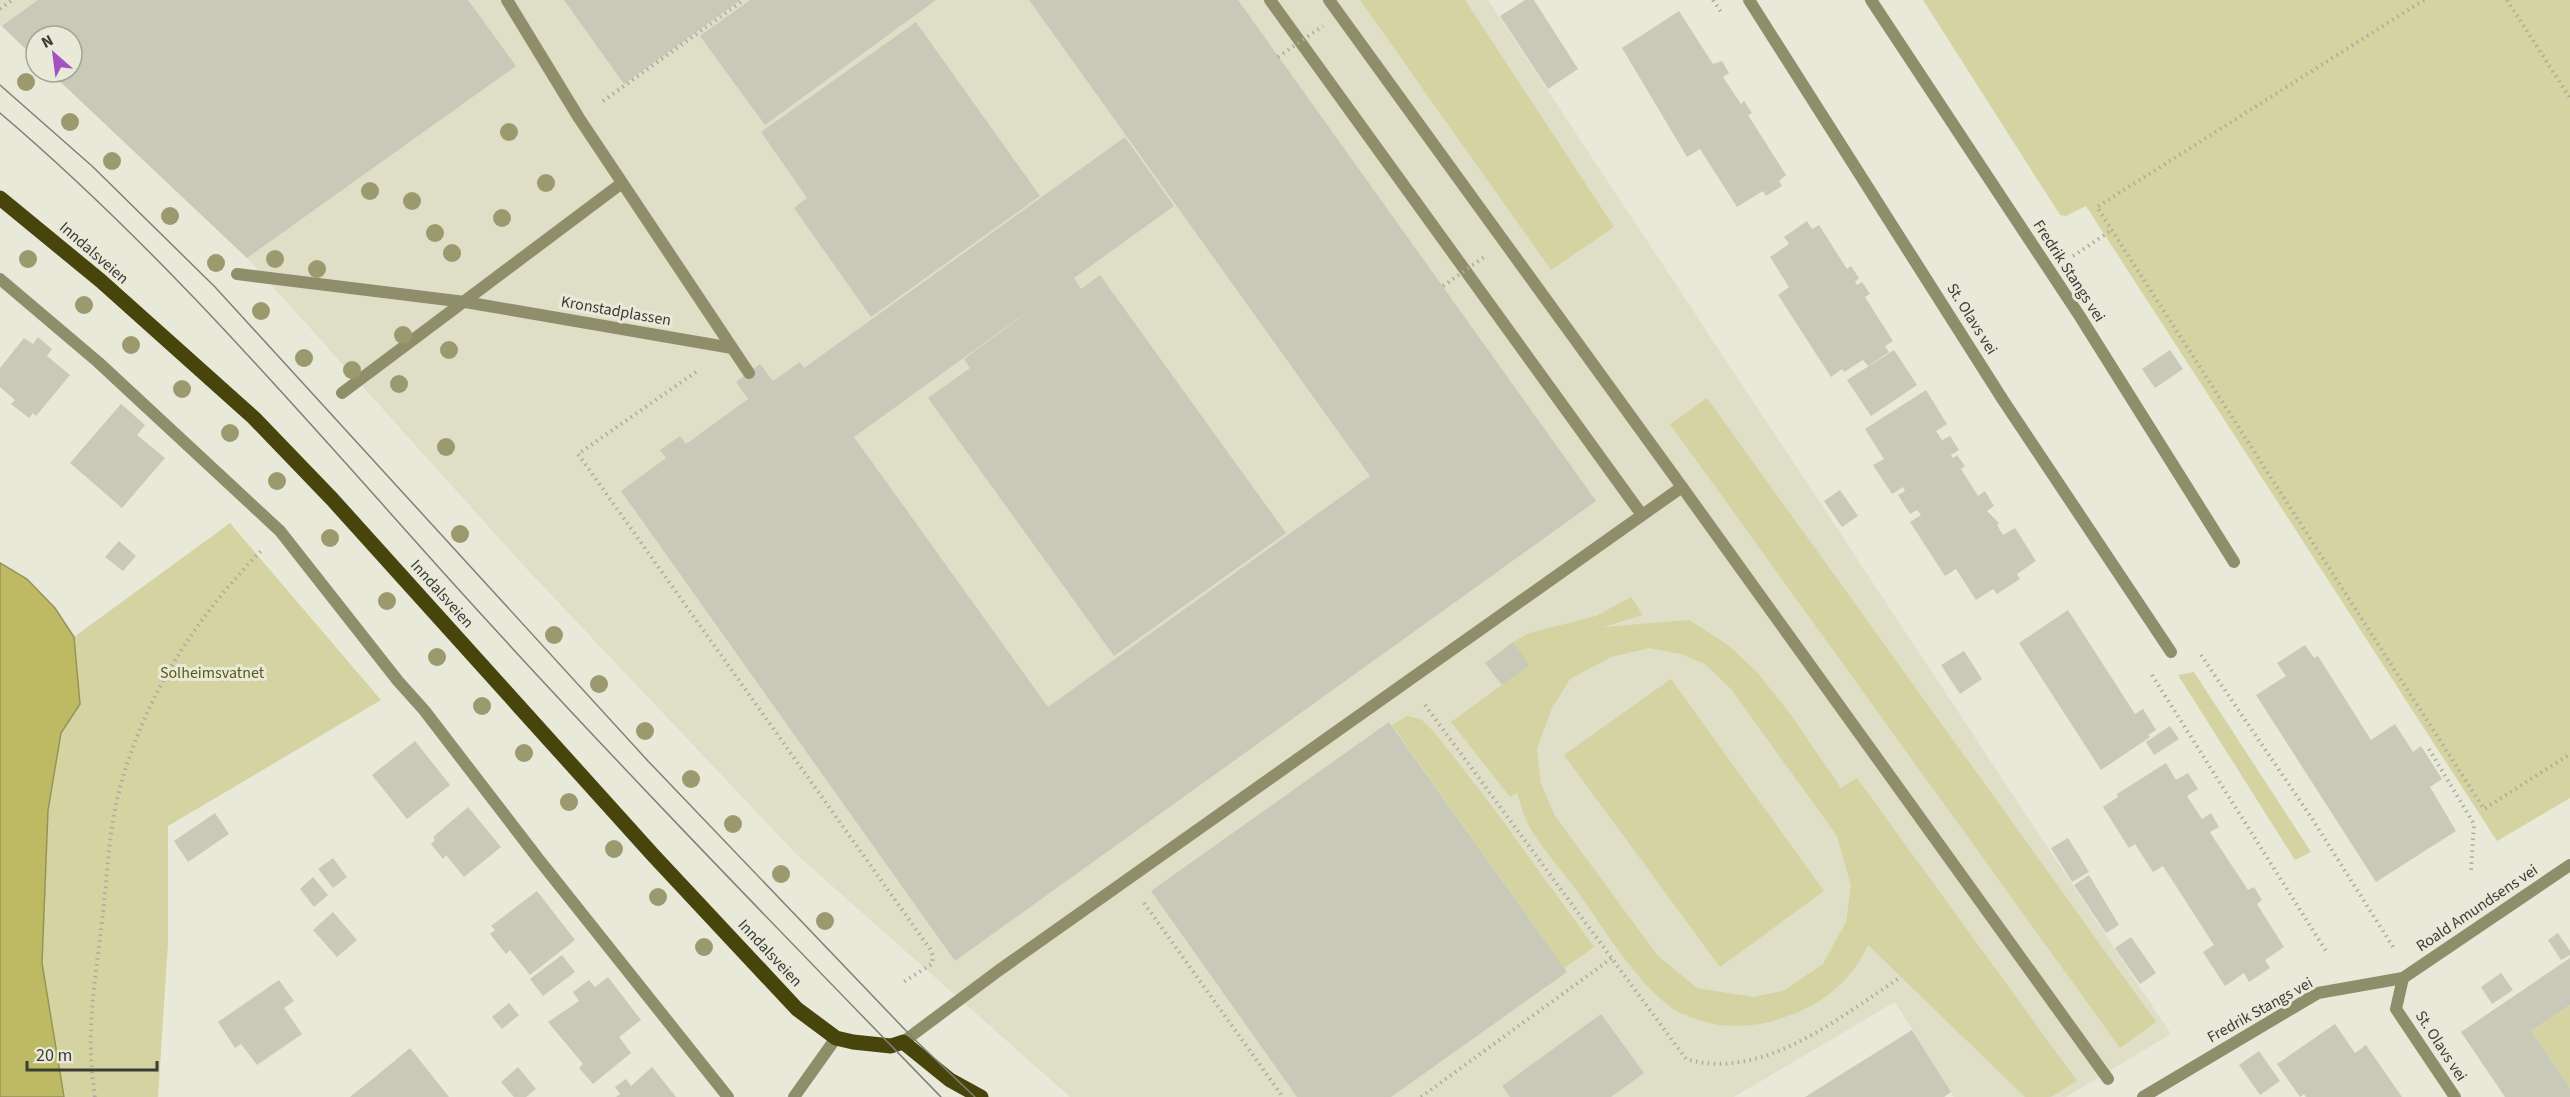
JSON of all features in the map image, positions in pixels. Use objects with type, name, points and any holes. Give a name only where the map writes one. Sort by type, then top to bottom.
[{"type":"main road","name":"Inndalsveien","points":[[0,198],[101,281],[254,418],[332,499],[653,855],[789,1000],[836,1038],[891,1046],[903,1042]]},
{"type":"main road","points":[[903,1042],[950,1080],[981,1097]]},
{"type":"street","points":[[507,0],[579,118],[749,373]]},
{"type":"street","points":[[1270,0],[1642,515]]},
{"type":"street","points":[[1329,0],[2108,1080]]},
{"type":"street","name":"St. Olavs vei","points":[[1749,0],[2003,400],[2170,652]]},
{"type":"street","name":"Fredrik Stangs vei","points":[[1871,0],[2050,271],[2234,562]]},
{"type":"street","points":[[342,393],[622,183]]},
{"type":"street","name":"Kronstadplassen","points":[[237,274],[465,302],[732,348]]},
{"type":"street","points":[[0,279],[98,362],[280,531],[398,681],[424,710],[540,861],[728,1097]]},
{"type":"street","points":[[903,1042],[998,971],[1682,487]]},
{"type":"street","name":"Roald Amundsens vei","points":[[2403,978],[2570,866]]},
{"type":"street","points":[[2551,879],[2570,874]]},
{"type":"street","name":"St. Olavs vei","points":[[2403,978],[2396,1009],[2455,1097]]},
{"type":"street","name":"Fredrik Stangs vei","points":[[2143,1097],[2318,993],[2403,978]]},
{"type":"street","points":[[794,1097],[836,1038]]},
{"type":"path","points":[[0,9],[12,0]]},
{"type":"path","points":[[579,118],[744,0]]},
{"type":"path","points":[[2424,0],[2097,207],[2484,809],[2570,754]]},
{"type":"path","points":[[2507,0],[2570,98]]},
{"type":"path","points":[[1278,57],[1323,26]]},
{"type":"path","points":[[2050,271],[2112,230]]},
{"type":"path","points":[[1443,286],[1487,255]]},
{"type":"path","points":[[732,348],[578,454],[930,949],[933,956],[932,964],[903,983]]},
{"type":"path","points":[[95,1097],[89,1055],[92,987],[111,834],[127,764],[140,726],[184,645],[224,589],[280,531]]},
{"type":"path","points":[[2198,651],[2311,817],[2395,950]]},
{"type":"path","points":[[1405,683],[1426,706],[1686,1059],[1705,1065],[1771,1054],[1820,1030],[1901,977]]},
{"type":"path","points":[[2429,749],[2474,824],[2471,870]]},
{"type":"path","points":[[2234,801],[2326,951]]},
{"type":"path","points":[[1128,881],[1283,1097]]},
{"type":"path","points":[[1421,1097],[1612,958]]},
{"type":"shaded area","points":[[0,0],[1488,0],[2171,1034],[2066,1097],[1954,1097],[1895,1002],[1734,1097],[1070,1097],[796,854],[524,566],[247,258],[63,84],[84,84],[84,24],[24,24],[24,48],[0,25]]},
{"type":"shaded area","points":[[0,563],[27,579],[55,608],[74,637],[80,704],[61,733],[48,810],[42,963],[64,1097],[0,1097]]},
{"type":"green space","points":[[1360,0],[1465,0],[1614,227],[1551,270]]},
{"type":"green space","points":[[1923,0],[2570,0],[2570,798],[2497,841],[2086,206],[2066,216],[2060,215]]},
{"type":"green space","points":[[1707,398],[2156,1022],[2120,1048],[1670,424]]},
{"type":"green space","name":"Solheimsvatnet","points":[[230,523],[381,700],[168,826],[168,944],[158,1097],[64,1097],[41,961],[45,827],[61,733],[80,704],[74,637]]},
{"type":"green space","points":[[1631,597],[1643,615],[1603,627],[1689,620],[1728,645],[1757,672],[1791,715],[1841,788],[1857,778],[2077,1081],[2051,1097],[2025,1097],[1868,945],[1847,978],[1828,995],[1805,1009],[1765,1023],[1738,1026],[1711,1023],[1683,1014],[1654,993],[1626,960],[1535,837],[1526,820],[1517,793],[1510,797],[1451,722],[1529,665],[1513,642],[1529,633],[1596,616]],"holes":[[[1649,648],[1681,654],[1705,664],[1731,689],[1837,836],[1851,886],[1846,922],[1823,964],[1783,991],[1753,997],[1697,988],[1658,956],[1555,816],[1541,784],[1537,749],[1551,710],[1570,679],[1611,657]]]},
{"type":"green space","points":[[2194,672],[2311,852],[2295,860],[2178,675]]},
{"type":"green space","points":[[1671,679],[1824,891],[1720,967],[1564,755]]},
{"type":"green space","points":[[1407,716],[1421,719],[1435,733],[1492,806],[1594,947],[1564,968],[1392,725]]},
{"type":"green space","points":[[2570,1005],[2570,1088],[2531,1031]]},
{"type":"building","points":[[38,0],[468,0],[516,66],[247,258],[63,84],[84,84],[84,24],[24,24],[24,47],[2,26]]},
{"type":"building","points":[[564,0],[741,0],[624,84]]},
{"type":"building","points":[[750,0],[936,0],[765,125],[700,36]]},
{"type":"building","points":[[1029,0],[1238,0],[1596,501],[955,961],[621,491],[666,458],[660,450],[680,436],[686,444],[748,399],[736,382],[760,364],[773,381],[800,362],[804,368],[1125,137],[1174,206],[1074,278],[1081,289],[1100,275],[1286,533],[1114,656],[928,398],[970,368],[964,359],[1055,292],[854,437],[1048,707],[1370,476]]},
{"type":"building","points":[[1525,0],[1534,0],[1578,69],[1548,89],[1500,16]]},
{"type":"building","points":[[1679,11],[1713,64],[1722,61],[1729,73],[1723,77],[1741,104],[1744,101],[1752,113],[1748,115],[1786,175],[1779,181],[1782,186],[1766,196],[1763,191],[1737,207],[1700,149],[1687,157],[1622,48]]},
{"type":"building","points":[[916,22],[1040,196],[871,317],[794,208],[807,198],[761,132]]},
{"type":"building","points":[[1807,221],[1812,229],[1819,225],[1847,269],[1851,266],[1859,278],[1855,282],[1857,285],[1862,282],[1870,294],[1865,297],[1893,341],[1885,346],[1889,352],[1868,366],[1863,360],[1844,372],[1842,369],[1831,377],[1778,295],[1789,287],[1770,257],[1789,244],[1784,237]]},
{"type":"building","points":[[38,337],[52,349],[47,356],[70,375],[36,416],[33,413],[29,418],[11,404],[15,400],[0,387],[0,368],[24,338],[33,344]]},
{"type":"building","points":[[1894,350],[1917,385],[1871,416],[1847,380]]},
{"type":"building","points":[[2170,350],[2183,369],[2155,388],[2142,369]]},
{"type":"building","points":[[1926,390],[1947,424],[1936,431],[1942,440],[1950,436],[1959,450],[1951,455],[1953,458],[1957,455],[1965,466],[1961,469],[1978,496],[1985,491],[1994,506],[1987,511],[1999,523],[1997,525],[2003,535],[2015,528],[2036,561],[2017,574],[2020,579],[1997,594],[1993,589],[1976,600],[1956,569],[1945,576],[1910,522],[1921,515],[1917,510],[1910,514],[1898,495],[1905,491],[1903,487],[1892,494],[1873,465],[1884,459],[1865,429]]},
{"type":"building","points":[[121,404],[145,425],[137,435],[165,458],[122,508],[70,463]]},
{"type":"building","points":[[1840,490],[1858,516],[1842,527],[1824,501]]},
{"type":"building","points":[[119,541],[136,556],[123,571],[105,557]]},
{"type":"building","points":[[2068,610],[2135,714],[2143,709],[2156,730],[2148,735],[2150,737],[2101,770],[2019,643]]},
{"type":"building","points":[[1513,642],[1530,665],[1502,685],[1485,663]]},
{"type":"building","points":[[2305,645],[2314,658],[2318,656],[2371,740],[2395,724],[2413,752],[2421,746],[2442,779],[2430,787],[2456,831],[2376,882],[2256,695],[2286,676],[2277,663]]},
{"type":"building","points":[[1964,651],[1982,679],[1960,694],[1941,665]]},
{"type":"building","points":[[1389,722],[1567,972],[1391,1097],[1297,1097],[1151,891]]},
{"type":"building","points":[[2170,726],[2179,739],[2154,755],[2146,742]]},
{"type":"building","points":[[415,741],[450,785],[407,819],[372,775]]},
{"type":"building","points":[[2166,763],[2176,780],[2188,773],[2198,789],[2187,796],[2202,819],[2211,813],[2219,827],[2210,832],[2211,834],[2248,890],[2254,887],[2262,900],[2257,904],[2284,947],[2265,960],[2270,968],[2249,982],[2244,973],[2225,986],[2203,952],[2214,945],[2163,866],[2153,872],[2135,844],[2129,848],[2103,807],[2118,797],[2117,794]]},
{"type":"building","points":[[468,807],[501,847],[464,877],[446,855],[443,859],[431,844],[435,840],[433,837]]},
{"type":"building","points":[[215,813],[229,834],[188,862],[174,841]]},
{"type":"building","points":[[2068,838],[2089,872],[2072,882],[2051,848]]},
{"type":"building","points":[[333,858],[347,877],[333,888],[318,869]]},
{"type":"building","points":[[2089,875],[2119,925],[2106,933],[2074,885]]},
{"type":"building","points":[[313,877],[328,895],[314,907],[300,889]]},
{"type":"building","points":[[537,891],[575,940],[530,975],[510,950],[506,954],[490,934],[495,930],[491,926]]},
{"type":"building","points":[[333,912],[357,940],[337,957],[313,930]]},
{"type":"building","points":[[2558,933],[2570,951],[2570,955],[2561,960],[2548,940]]},
{"type":"building","points":[[2131,937],[2156,973],[2140,984],[2115,948]]},
{"type":"building","points":[[562,955],[575,972],[543,996],[530,979]]},
{"type":"building","points":[[2570,958],[2570,1005],[2531,1031],[2570,1088],[2570,1097],[2505,1097],[2461,1032]]},
{"type":"building","points":[[2501,973],[2513,990],[2492,1004],[2481,987]]},
{"type":"building","points":[[608,977],[641,1020],[619,1037],[631,1053],[593,1084],[579,1068],[583,1064],[548,1022],[579,1001],[573,992],[589,980],[595,987]]},
{"type":"building","points":[[279,980],[294,1001],[284,1008],[302,1034],[257,1065],[241,1044],[235,1048],[218,1022]]},
{"type":"building","points":[[509,1003],[519,1015],[502,1029],[492,1017]]},
{"type":"building","points":[[1601,1014],[1644,1073],[1611,1097],[1510,1097],[1502,1086]]},
{"type":"building","points":[[2335,1024],[2355,1053],[2366,1045],[2402,1097],[2306,1097],[2304,1094],[2300,1097],[2277,1064]]},
{"type":"building","points":[[1912,1030],[1951,1092],[1944,1097],[1805,1097]]},
{"type":"building","points":[[410,1048],[449,1097],[350,1097],[375,1077]]},
{"type":"building","points":[[2259,1051],[2280,1081],[2260,1095],[2239,1065]]},
{"type":"building","points":[[518,1067],[536,1089],[526,1097],[514,1097],[501,1082]]},
{"type":"building","points":[[652,1067],[676,1097],[616,1097],[620,1094],[615,1087],[626,1079],[631,1086]]},
{"type":"tram line","points":[[0,85],[92,166],[215,287],[648,761],[912,1037],[975,1097]]},
{"type":"tram line","points":[[0,113],[61,167],[177,281],[288,399],[571,712],[941,1097]]}]
